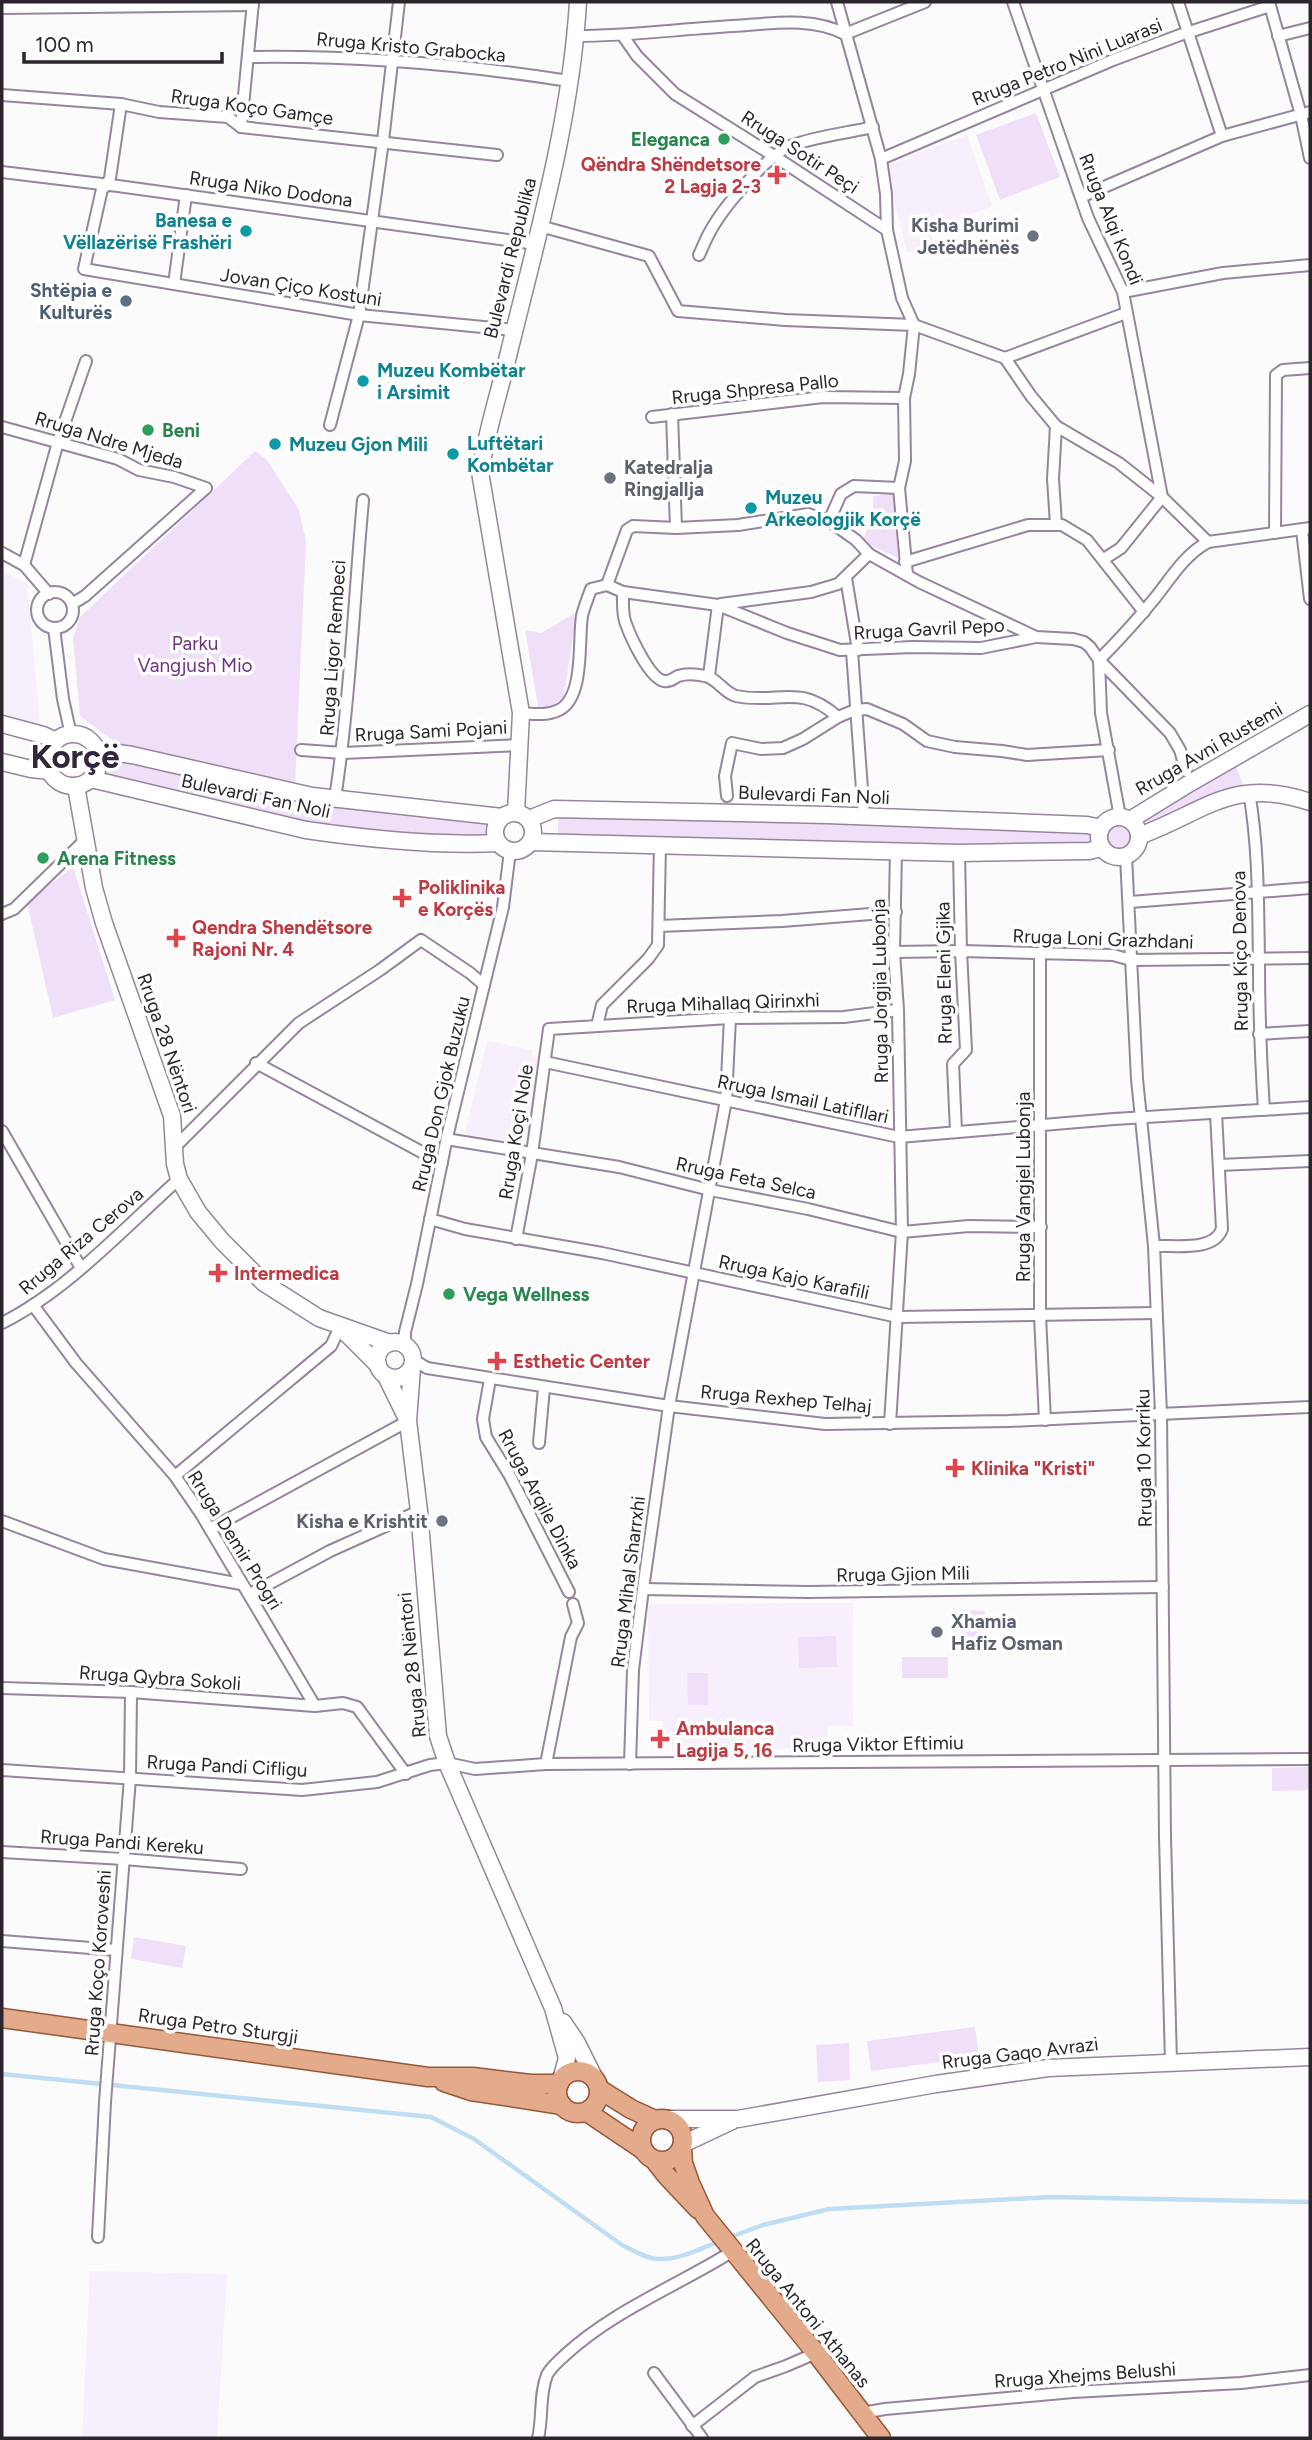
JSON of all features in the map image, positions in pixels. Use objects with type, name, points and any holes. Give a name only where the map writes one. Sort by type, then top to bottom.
[{"type":"main road","name":"Bulevardi Republika","points":[[516,816],[521,713],[480,472],[486,436],[556,156],[576,36],[578,2]]},
{"type":"main road","name":"Rruga Avni Rustemi","points":[[1125,819],[1310,714]]},
{"type":"main road","points":[[2,724],[43,735],[86,738],[97,750],[99,766],[83,783],[60,783],[50,771],[48,755],[63,738]]},
{"type":"main road","name":"Bulevardi Fan Noli","points":[[97,750],[132,755],[335,799],[516,816],[554,809],[864,817],[1101,828]]},
{"type":"main road","points":[[2,762],[50,771]]},
{"type":"main road","name":"Bulevardi Fan Noli","points":[[83,783],[306,830],[504,847]]},
{"type":"main road","name":"Rruga 28 Nëntori","points":[[83,783],[86,839],[94,888],[172,1116],[174,1164],[179,1179],[198,1212],[249,1269],[289,1300],[340,1327],[398,1343]]},
{"type":"main road","points":[[1139,836],[1225,798],[1249,792],[1292,796],[1310,802]]},
{"type":"main road","points":[[531,842],[533,828],[516,816],[495,829],[504,847],[519,851],[531,842],[959,853],[1089,851],[1101,848]]},
{"type":"main road","points":[[1109,819],[1125,819],[1136,827],[1139,836],[1134,850],[1126,856],[1108,855],[1101,848],[1098,834],[1109,819]]},
{"type":"main road","name":"Rruga 28 Nëntori","points":[[340,1327],[382,1370],[408,1421]]},
{"type":"main road","points":[[398,1343],[410,1348],[413,1364],[405,1376],[396,1378],[382,1370],[378,1356],[382,1348],[398,1343]]},
{"type":"main road","name":"Rruga 28 Nëntori","points":[[413,1364],[408,1421],[419,1511],[438,1736],[447,1763],[553,2008],[567,2058],[560,2082]]},
{"type":"main road","name":"Rruga 28 Nëntori","points":[[553,2008],[577,2043],[599,2087]]},
{"type":"main road","name":"Rruga Petro Sturgji","points":[[2,2018],[428,2077],[473,2077],[531,2084],[560,2082]]},
{"type":"main road","name":"Rruga Gaqo Avrazi","points":[[662,2119],[737,2119],[1003,2073],[1080,2065],[1310,2057]]},
{"type":"main road","points":[[599,2087],[597,2103],[587,2112],[573,2113],[562,2105],[557,2093],[560,2082],[572,2072],[581,2071],[590,2074],[599,2087],[631,2109],[675,2123],[681,2130],[682,2146],[673,2158],[664,2161],[649,2155],[640,2140],[642,2131],[648,2124],[662,2119]]},
{"type":"main road","name":"Rruga Petro Sturgji","points":[[428,2077],[471,2091],[562,2105]]},
{"type":"main road","name":"Rruga Antoni Athanas","points":[[587,2112],[649,2155],[704,2215],[881,2438]]},
{"type":"main road","name":"Rruga Gaqo Avrazi","points":[[682,2146],[737,2119]]},
{"type":"main road","name":"Rruga Antoni Athanas","points":[[682,2146],[683,2164],[704,2215]]},
{"type":"street","points":[[330,425],[359,316],[400,2]]},
{"type":"street","points":[[836,2],[881,159],[887,230],[902,298],[914,326],[904,398],[905,461],[899,488],[907,575]]},
{"type":"street","points":[[576,36],[623,36],[795,23],[831,27],[845,34],[925,2]]},
{"type":"street","name":"Rruga Alqi Kondi","points":[[1013,2],[1088,218],[1123,292],[1162,497]]},
{"type":"street","points":[[1178,2],[1222,136]]},
{"type":"street","points":[[2,8],[253,4],[241,127]]},
{"type":"street","points":[[1269,4],[1305,114],[1310,158]]},
{"type":"street","name":"Rruga Petro Nini Luarasi","points":[[881,159],[1114,60],[1269,4]]},
{"type":"street","points":[[1278,36],[1310,27]]},
{"type":"street","name":"Rruga Sotir Peçi","points":[[623,36],[637,56],[675,94],[887,230]]},
{"type":"street","name":"Rruga Kristo Grabocka","points":[[248,57],[292,55],[393,60],[494,69],[569,81]]},
{"type":"street","name":"Rruga Koço Gamçe","points":[[2,95],[121,104],[159,112],[228,117],[241,127],[497,155]]},
{"type":"street","points":[[107,185],[121,104]]},
{"type":"street","points":[[1081,197],[1222,136],[1305,114]]},
{"type":"street","points":[[699,255],[711,229],[774,156],[792,145],[873,127]]},
{"type":"street","name":"Rruga Niko Dodona","points":[[2,172],[536,244]]},
{"type":"street","name":"Jovan Çiço Kostuni","points":[[107,185],[102,189],[84,269],[359,316],[514,330]]},
{"type":"street","points":[[174,284],[186,195]]},
{"type":"street","points":[[540,226],[600,240],[649,256],[678,311],[785,320],[914,326],[1005,358],[1056,426],[1119,463],[1162,497],[1208,542]]},
{"type":"street","points":[[1123,292],[1223,273],[1310,265]]},
{"type":"street","points":[[1005,358],[1126,313]]},
{"type":"street","points":[[24,565],[58,442],[86,360]]},
{"type":"street","points":[[1275,533],[1276,376],[1283,370],[1310,368]]},
{"type":"street","name":"Rruga Shpresa Pallo","points":[[652,417],[823,397],[904,398]]},
{"type":"street","points":[[672,414],[676,528]]},
{"type":"street","name":"Rruga Ndre Mjeda","points":[[2,426],[118,459],[139,470],[174,477],[206,488],[85,596],[72,604]]},
{"type":"street","points":[[1056,426],[1053,479],[1056,524]]},
{"type":"street","points":[[829,521],[841,494],[854,486],[899,488]]},
{"type":"street","points":[[1104,559],[1121,548],[1162,497]]},
{"type":"street","name":"Rruga Ligor Rembeci","points":[[335,799],[343,753],[351,673],[354,596],[363,500]]},
{"type":"street","points":[[521,713],[546,714],[562,708],[572,697],[579,666],[582,615],[591,589],[607,585],[627,530],[633,526],[676,528],[738,525],[808,514],[829,521],[856,540],[869,554],[907,575],[1036,637],[1073,639],[1090,646],[1099,660],[1170,733],[1180,750],[1186,771]]},
{"type":"street","points":[[905,562],[1028,525],[1062,525],[1087,540],[1144,612]]},
{"type":"street","points":[[1125,819],[1101,713],[1099,660],[1144,612],[1183,561],[1208,542],[1306,529],[1310,591]]},
{"type":"street","points":[[2,553],[24,565],[49,594]]},
{"type":"street","points":[[709,677],[718,605],[811,592],[838,584],[869,554]]},
{"type":"street","points":[[846,578],[855,651],[855,710],[864,817]]},
{"type":"street","name":"Rruga Gavril Pepo","points":[[607,585],[622,592],[718,605],[787,633],[840,650],[981,648],[1036,637]]},
{"type":"street","points":[[622,592],[625,623],[649,670],[658,680],[668,682],[689,674],[709,677],[732,695],[758,699],[789,695],[805,697],[830,709],[838,717]]},
{"type":"street","points":[[49,594],[62,594],[72,604],[70,621],[63,626],[46,626],[38,615],[39,602],[49,594]]},
{"type":"street","points":[[54,628],[63,699],[63,738]]},
{"type":"street","points":[[727,796],[725,776],[732,743],[761,749],[783,748],[855,710],[867,709],[903,724],[927,741],[955,747],[1027,755],[1109,750]]},
{"type":"street","name":"Rruga Sami Pojani","points":[[301,750],[343,753],[521,745]]},
{"type":"street","name":"Rruga Kiço Denova","points":[[1249,792],[1258,892],[1259,1034],[1264,1110]]},
{"type":"street","points":[[2,914],[14,909],[86,839]]},
{"type":"street","points":[[597,1026],[602,1005],[655,950],[659,939],[660,844]]},
{"type":"street","name":"Rruga Don Gjok Buzuku","points":[[398,1343],[405,1332],[447,1137],[503,907],[504,847]]},
{"type":"street","name":"Rruga Jorgjia Lubonja","points":[[890,1424],[902,1231],[898,1010],[894,952],[896,850]]},
{"type":"street","name":"Rruga Eleni Gjika","points":[[956,1131],[953,1064],[965,1050],[959,853]]},
{"type":"street","name":"Rruga 10 Korriku","points":[[1126,856],[1140,1118],[1154,1246],[1161,1414],[1165,1837],[1171,2062]]},
{"type":"street","points":[[1130,902],[1310,888]]},
{"type":"street","points":[[659,926],[782,921],[896,912]]},
{"type":"street","points":[[174,1147],[299,1023],[421,940],[484,985]]},
{"type":"street","name":"Rruga Loni Grazhdani","points":[[894,952],[1113,955],[1131,960],[1310,958]]},
{"type":"street","name":"Rruga Vangjel Lubonja","points":[[1040,954],[1040,1316],[1045,1420]]},
{"type":"street","name":"Rruga Mihallaq Qirinxhi","points":[[549,1029],[730,1018],[844,1017],[898,1010]]},
{"type":"street","name":"Rruga Mihal Sharrxhi","points":[[630,1764],[634,1670],[643,1589],[669,1406],[726,1100],[730,1018]]},
{"type":"street","name":"Rruga Koçi Nole","points":[[516,1240],[533,1154],[549,1029]]},
{"type":"street","points":[[1259,1034],[1310,1031]]},
{"type":"street","name":"Rruga Ismail Latifllari","points":[[545,1062],[899,1137],[1310,1108]]},
{"type":"street","points":[[256,1063],[442,1163]]},
{"type":"street","points":[[1154,1246],[1194,1245],[1213,1242],[1219,1236],[1222,1229],[1216,1113]]},
{"type":"street","points":[[2,1131],[81,1268]]},
{"type":"street","name":"Rruga Feta Selca","points":[[447,1137],[619,1167],[710,1190],[902,1231],[969,1226],[1041,1227]]},
{"type":"street","points":[[1219,1165],[1310,1161]]},
{"type":"street","name":"Rruga Riza Cerova","points":[[3,1322],[33,1305],[81,1268],[179,1179]]},
{"type":"street","name":"Rruga Kajo Karafili","points":[[430,1219],[516,1240],[602,1254],[898,1317],[1156,1313]]},
{"type":"street","name":"Rruga Demir Progri","points":[[33,1305],[76,1363],[175,1476],[210,1529],[241,1584],[250,1594],[315,1706]]},
{"type":"street","points":[[175,1476],[331,1346],[340,1327]]},
{"type":"street","name":"Rruga Rexhep Telhaj","points":[[413,1364],[544,1388],[816,1423],[1045,1420],[1310,1407]]},
{"type":"street","name":"Rruga Arqile Dinka","points":[[490,1379],[483,1419],[486,1437],[510,1476],[569,1592]]},
{"type":"street","name":"Rruga Arqile Dinka","points":[[539,1443],[544,1388]]},
{"type":"street","points":[[210,1529],[408,1421]]},
{"type":"street","points":[[250,1594],[330,1551],[419,1511]]},
{"type":"street","points":[[2,1521],[104,1559],[241,1584]]},
{"type":"street","name":"Rruga Gjion Mili","points":[[643,1589],[808,1592],[1163,1587]]},
{"type":"street","points":[[546,1765],[571,1637],[578,1623],[573,1604]]},
{"type":"street","name":"Rruga Qybra Sokoli","points":[[2,1688],[131,1692],[315,1706]]},
{"type":"street","name":"Rruga Koço Koroveshi","points":[[98,2237],[105,2102],[130,1778],[131,1692]]},
{"type":"street","points":[[315,1706],[343,1703],[357,1707],[406,1774]]},
{"type":"street","name":"Rruga Viktor Eftimiu","points":[[447,1763],[475,1769],[546,1765],[1165,1758],[1220,1761],[1310,1759]]},
{"type":"street","name":"Rruga Pandi Cifligu","points":[[2,1770],[302,1790],[377,1782],[430,1765],[447,1763]]},
{"type":"street","name":"Rruga Pandi Kereku","points":[[2,1852],[124,1858],[241,1869]]},
{"type":"street","points":[[2,1941],[116,1950]]},
{"type":"street","points":[[538,2438],[542,2397],[548,2374],[556,2364],[583,2338],[731,2249]]},
{"type":"street","points":[[692,2426],[755,2377],[816,2353]]},
{"type":"street","points":[[654,2373],[702,2438]]},
{"type":"street","name":"Rruga Xhejms Belushi","points":[[862,2413],[1073,2392],[1241,2383],[1310,2375]]},
{"type":"shaded area","points":[[967,135],[992,206],[931,232],[934,246],[907,253],[886,165],[913,158],[912,155]]},
{"type":"shaded area","points":[[2,571],[27,583],[40,724],[2,714]]},
{"type":"shaded area","points":[[487,1041],[532,1050],[532,1056],[541,1057],[527,1147],[464,1137]]},
{"type":"shaded area","points":[[853,1603],[853,1726],[828,1726],[827,1746],[742,1751],[672,1751],[672,1731],[663,1731],[663,1721],[649,1721],[648,1604]]},
{"type":"shaded area","points":[[90,2271],[227,2274],[217,2438],[82,2438]]},
{"type":"green space","points":[[1036,113],[1060,177],[1000,200],[976,135]]},
{"type":"green space","name":"Parku Vangjush Mio","points":[[255,451],[267,460],[299,510],[306,541],[295,784],[118,744],[80,716],[73,638],[80,617]]},
{"type":"green space","points":[[893,494],[898,558],[862,541],[875,513],[873,496]]},
{"type":"green space","points":[[577,612],[563,700],[539,711],[525,630],[541,633]]},
{"type":"green space","points":[[100,753],[232,780],[496,818],[494,841],[344,833],[95,779]]},
{"type":"green space","points":[[1234,761],[1245,790],[1133,839],[1133,846],[1122,852],[558,837],[558,813],[1105,826],[1116,822],[1127,824]]},
{"type":"green space","points":[[73,867],[115,1000],[53,1018],[27,902]]},
{"type":"green space","points":[[961,1610],[985,1611],[984,1646],[960,1646]]},
{"type":"green space","points":[[836,1636],[837,1667],[799,1668],[798,1637]]},
{"type":"green space","points":[[902,1657],[948,1657],[948,1678],[902,1678]]},
{"type":"green space","points":[[687,1673],[708,1673],[708,1705],[688,1705]]},
{"type":"green space","points":[[1310,1767],[1310,1790],[1272,1791],[1272,1768]]},
{"type":"green space","points":[[134,1937],[186,1946],[182,1968],[131,1959]]},
{"type":"green space","points":[[975,2027],[979,2057],[871,2071],[867,2041]]},
{"type":"green space","points":[[849,2043],[850,2080],[818,2082],[816,2045]]},
{"type":"waterway","points":[[2,2074],[431,2117],[474,2139],[622,2245],[640,2254],[654,2259],[674,2258],[720,2241]]},
{"type":"waterway","points":[[728,2238],[763,2225],[829,2209],[1051,2197],[1310,2202]]},
{"type":"place","name":"Eleganca","points":[[724,139]]},
{"type":"place","name":"Qëndra Shëndetsore 2 Lagja 2-3","points":[[777,175]]},
{"type":"place","name":"Banesa e Vëllazërisë Frashëri","points":[[246,231]]},
{"type":"place","name":"Kisha Burimi Jetëdhënës","points":[[1033,236]]},
{"type":"place","name":"Shtëpia e Kulturës","points":[[126,301]]},
{"type":"place","name":"Muzeu Kombëtar i Arsimit","points":[[363,381]]},
{"type":"place","name":"Beni","points":[[148,430]]},
{"type":"place","name":"Muzeu Gjon Mili","points":[[275,444]]},
{"type":"place","name":"Luftëtari Kombëtar","points":[[453,454]]},
{"type":"place","name":"Katedralja Ringjallja","points":[[610,478]]},
{"type":"place","name":"Muzeu Arkeologjik Korçë","points":[[751,508]]},
{"type":"place","name":"Arena Fitness","points":[[43,858]]},
{"type":"place","name":"Poliklinika e Korçës","points":[[402,898]]},
{"type":"place","name":"Qendra Shendëtsore Rajoni Nr. 4","points":[[176,938]]},
{"type":"place","name":"Intermedica","points":[[218,1273]]},
{"type":"place","name":"Vega Wellness","points":[[449,1294]]},
{"type":"place","name":"Esthetic Center","points":[[497,1361]]},
{"type":"place","name":"Klinika \"Kristi\"","points":[[955,1468]]},
{"type":"place","name":"Kisha e Krishtit","points":[[442,1521]]},
{"type":"place","name":"Xhamia Hafiz Osman","points":[[937,1632]]},
{"type":"place","name":"Ambulanca Lagija 5, 16","points":[[660,1739]]},
{"type":"district","name":"Korçë","points":[[75,756]]}]
